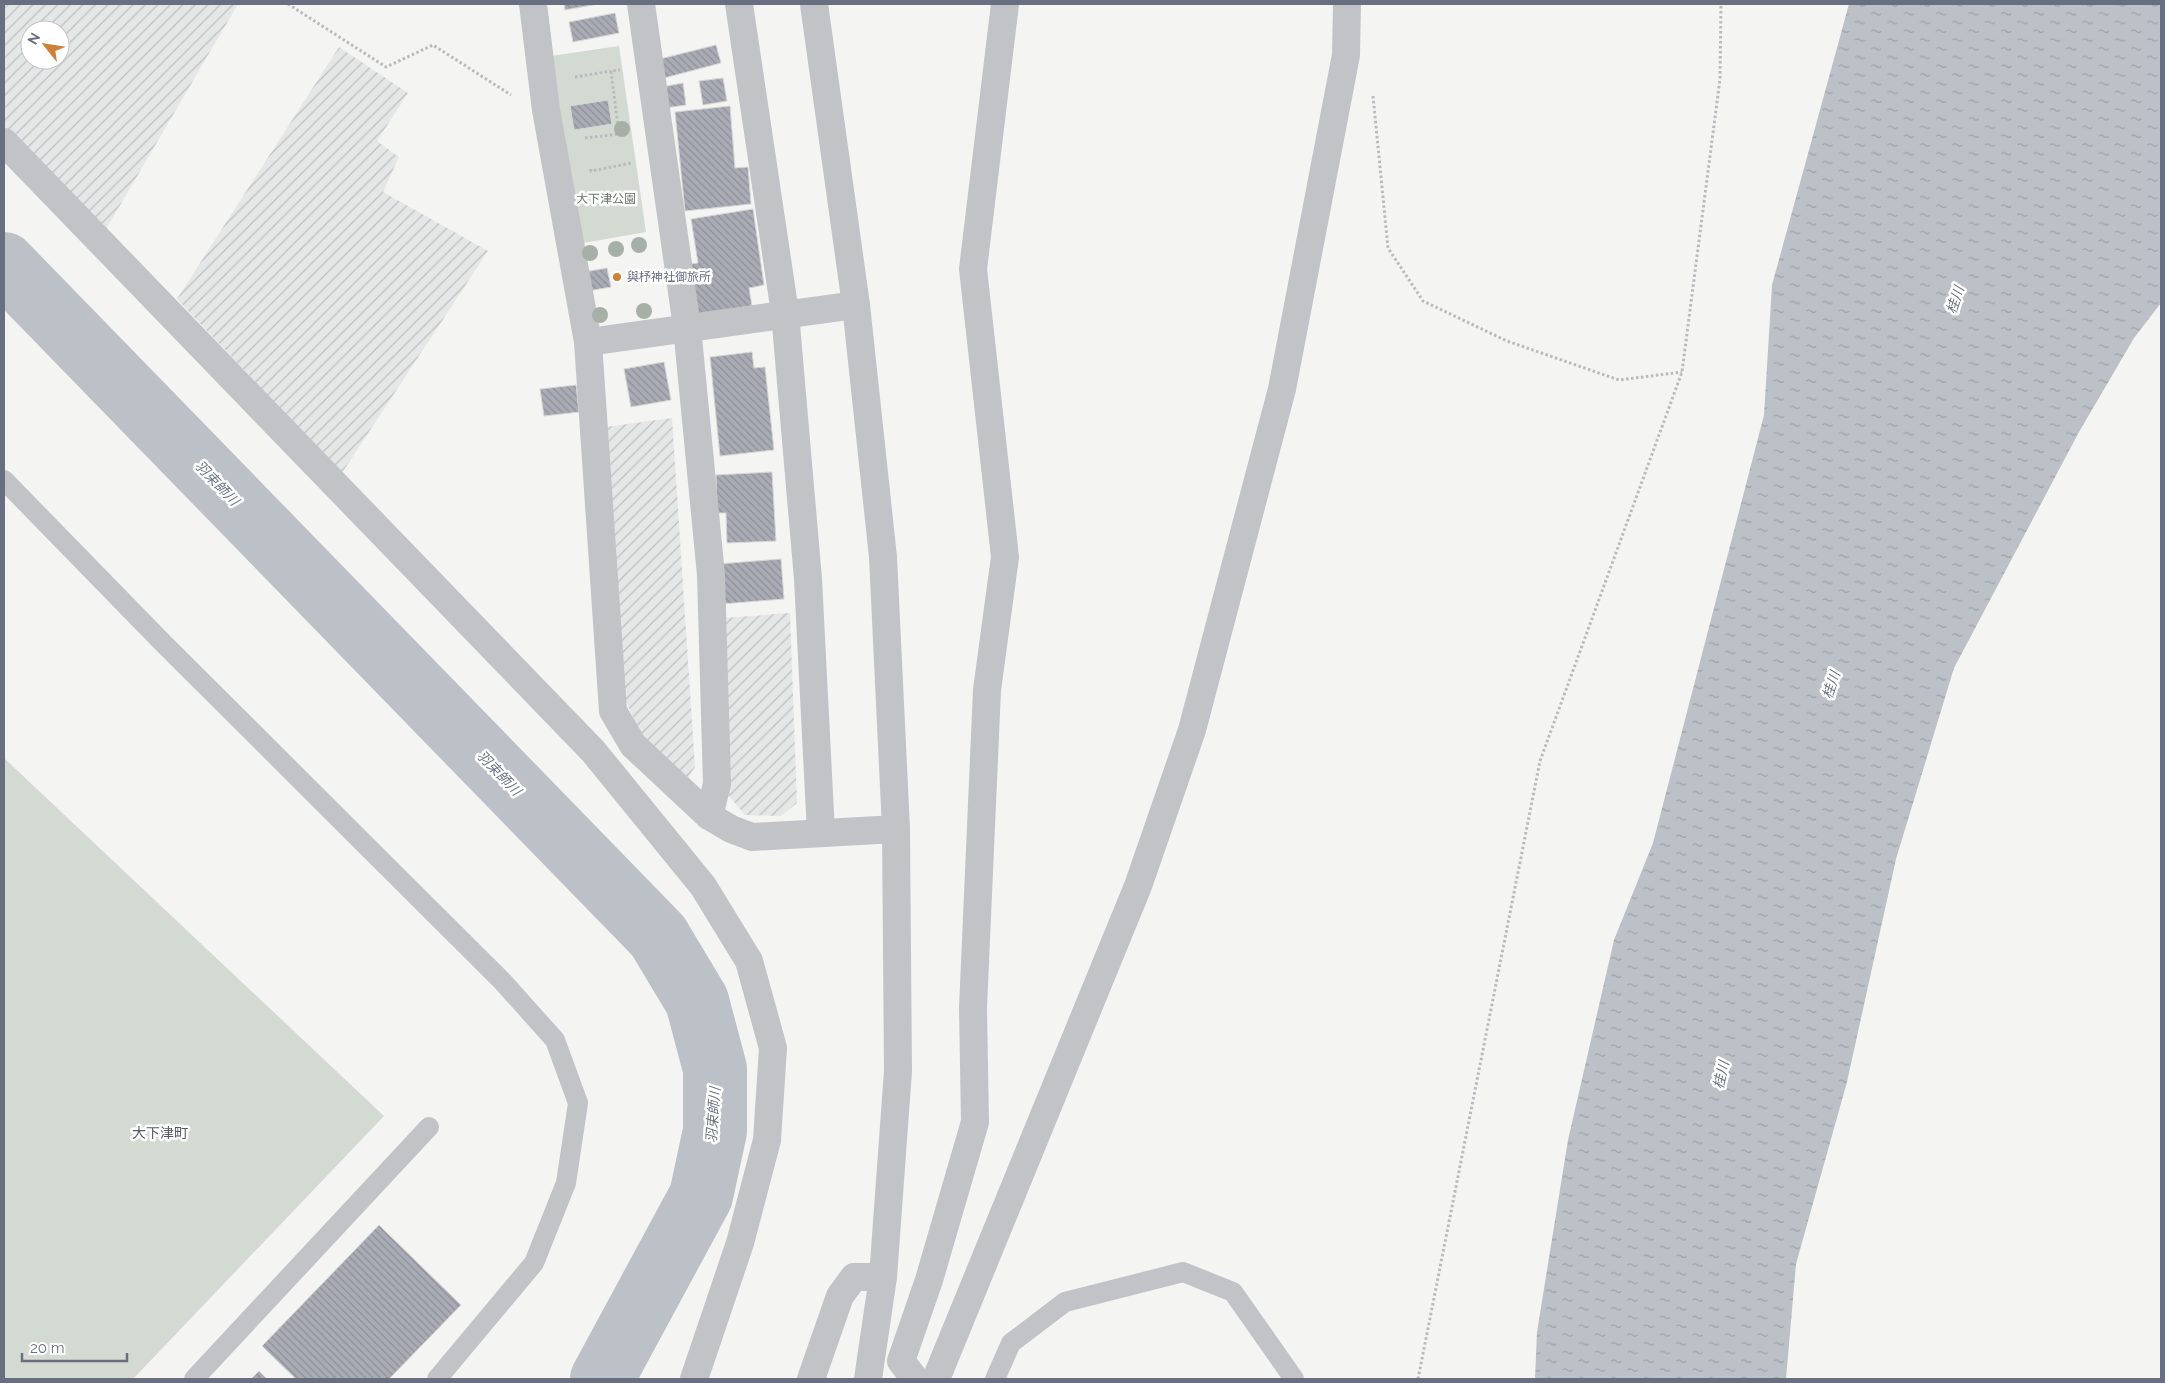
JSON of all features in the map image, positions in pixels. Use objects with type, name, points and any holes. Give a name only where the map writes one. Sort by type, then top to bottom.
[{"type":"street","points":[[533,4],[546,110],[588,342],[614,711],[633,745],[709,816],[731,829],[752,837],[896,829]]},
{"type":"street","points":[[641,4],[687,327],[711,575],[717,784],[709,816]]},
{"type":"street","points":[[739,4],[786,314],[808,579],[821,833]]},
{"type":"street","points":[[814,4],[856,305],[883,557],[896,829],[898,1071],[883,1276],[868,1379]]},
{"type":"street","points":[[915,1379],[900,1361],[929,1280],[975,1122],[973,1008],[987,690],[1005,557],[973,269],[1005,4]]},
{"type":"street","points":[[936,1379],[1138,886],[1192,730],[1282,389],[1346,55],[1347,4]]},
{"type":"street","points":[[4,142],[593,751],[703,886],[749,961],[773,1048],[767,1140],[740,1243],[694,1379]]},
{"type":"street","points":[[588,342],[856,305]]},
{"type":"street","points":[[811,1379],[840,1296],[854,1277],[883,1276]]},
{"type":"lane","points":[[4,480],[163,643],[503,982],[555,1040],[578,1103],[566,1183],[534,1263],[437,1379]]},
{"type":"lane","points":[[194,1379],[429,1126]]},
{"type":"lane","points":[[994,1379],[1012,1343],[1065,1302],[1183,1272],[1234,1292],[1294,1379]]},
{"type":"path","points":[[288,4],[386,67],[433,45],[520,100],[546,110]]},
{"type":"path","points":[[1418,1379],[1540,761],[1682,372],[1720,80],[1721,4]]},
{"type":"path","points":[[551,140],[618,134],[611,71],[650,66]]},
{"type":"path","points":[[1373,94],[1388,248],[1423,301],[1507,341],[1619,380],[1682,372]]},
{"type":"path","points":[[585,138],[586,146]]},
{"type":"path","points":[[590,163],[591,171],[663,157]]},
{"type":"shaded area","points":[[4,4],[238,4],[105,231],[4,130]]},
{"type":"shaded area","points":[[339,47],[408,93],[377,141],[399,157],[383,192],[488,251],[342,473],[177,299]]},
{"type":"shaded area","points":[[672,418],[695,767],[686,781],[640,733],[622,692],[605,427]]},
{"type":"shaded area","points":[[790,613],[797,803],[781,816],[745,815],[729,796],[724,618]]},
{"type":"green space","name":"大下津公園","points":[[619,46],[646,232],[578,244],[551,56]]},
{"type":"green space","points":[[4,758],[384,1116],[133,1379],[4,1379]]},
{"type":"water","name":"桂川","points":[[1849,4],[2161,4],[2161,303],[2134,338],[2079,432],[1954,668],[1896,859],[1847,1082],[1796,1264],[1786,1379],[1535,1379],[1537,1332],[1568,1140],[1614,940],[1653,843],[1764,415],[1772,285]]},
{"type":"building","points":[[564,4],[598,4],[565,10]]},
{"type":"building","points":[[615,13],[619,33],[573,42],[569,22]]},
{"type":"building","points":[[716,45],[721,63],[664,78],[660,59]]},
{"type":"building","points":[[723,78],[727,101],[703,105],[699,81]]},
{"type":"building","points":[[683,83],[686,105],[665,108],[662,87]]},
{"type":"building","points":[[608,100],[612,124],[574,130],[570,106]]},
{"type":"building","points":[[730,106],[735,168],[748,167],[751,204],[685,211],[675,112]]},
{"type":"building","points":[[753,209],[764,285],[749,288],[752,306],[697,314],[689,264],[698,263],[691,219]]},
{"type":"building","points":[[607,268],[611,287],[588,291],[584,272]]},
{"type":"building","points":[[752,352],[754,368],[765,367],[774,450],[720,456],[710,357]]},
{"type":"building","points":[[664,362],[671,400],[631,407],[624,369]]},
{"type":"building","points":[[576,385],[579,412],[544,416],[540,389]]},
{"type":"building","points":[[772,472],[776,541],[727,543],[726,513],[717,513],[716,475]]},
{"type":"building","points":[[781,559],[784,599],[722,604],[719,564]]},
{"type":"building","points":[[379,1225],[461,1305],[389,1379],[296,1379],[262,1346]]},
{"type":"building","points":[[259,1371],[267,1379],[251,1379]]},
{"type":"waterway","name":"羽束師川","points":[[4,264],[658,936],[697,1001],[715,1069],[715,1131],[701,1196],[602,1379]]},
{"type":"place","name":"與杼神社御旅所","points":[[617,277]]},
{"type":"district","name":"大下津町","points":[[160,1133]]}]
